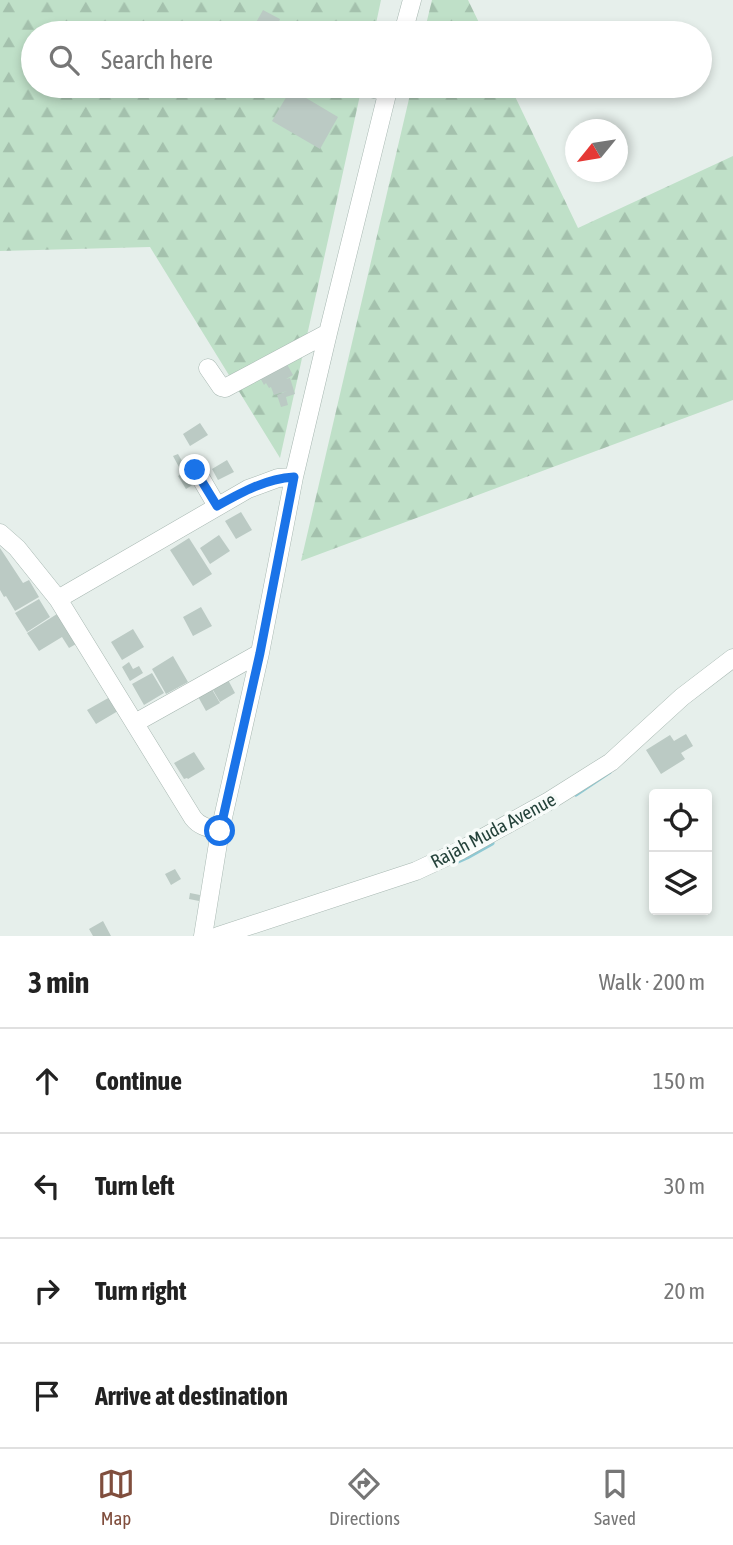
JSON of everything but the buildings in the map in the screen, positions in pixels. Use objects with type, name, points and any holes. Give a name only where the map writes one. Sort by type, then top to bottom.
[{"type":"street","points":[[406,21],[411,0]]},
{"type":"street","points":[[203,936],[220,831],[260,653],[294,477],[386,98]]},
{"type":"street","points":[[208,368],[221,387],[225,388],[328,333]]},
{"type":"street","points":[[195,470],[217,506]]},
{"type":"street","points":[[58,598],[257,485],[278,478],[294,477]]},
{"type":"street","points":[[0,533],[17,548],[58,598],[196,823],[220,831]]},
{"type":"street","points":[[135,723],[260,653]]},
{"type":"street","name":"Rajah Muda Avenue","points":[[218,936],[416,871],[461,850],[549,801],[611,762],[682,698],[733,658]]},
{"type":"green space","points":[[0,0],[381,0],[377,21],[21,21],[21,98],[359,98],[280,458],[150,247],[0,251]]},
{"type":"green space","points":[[432,0],[468,0],[478,21],[427,21]]},
{"type":"green space","points":[[409,98],[516,98],[578,228],[733,156],[733,400],[301,561]]},
{"type":"waterway","points":[[576,794],[609,772]]},
{"type":"waterway","points":[[458,861],[492,843]]},
{"type":"route","points":[[195,470],[217,506],[265,482],[294,477],[260,653],[220,831]]}]
